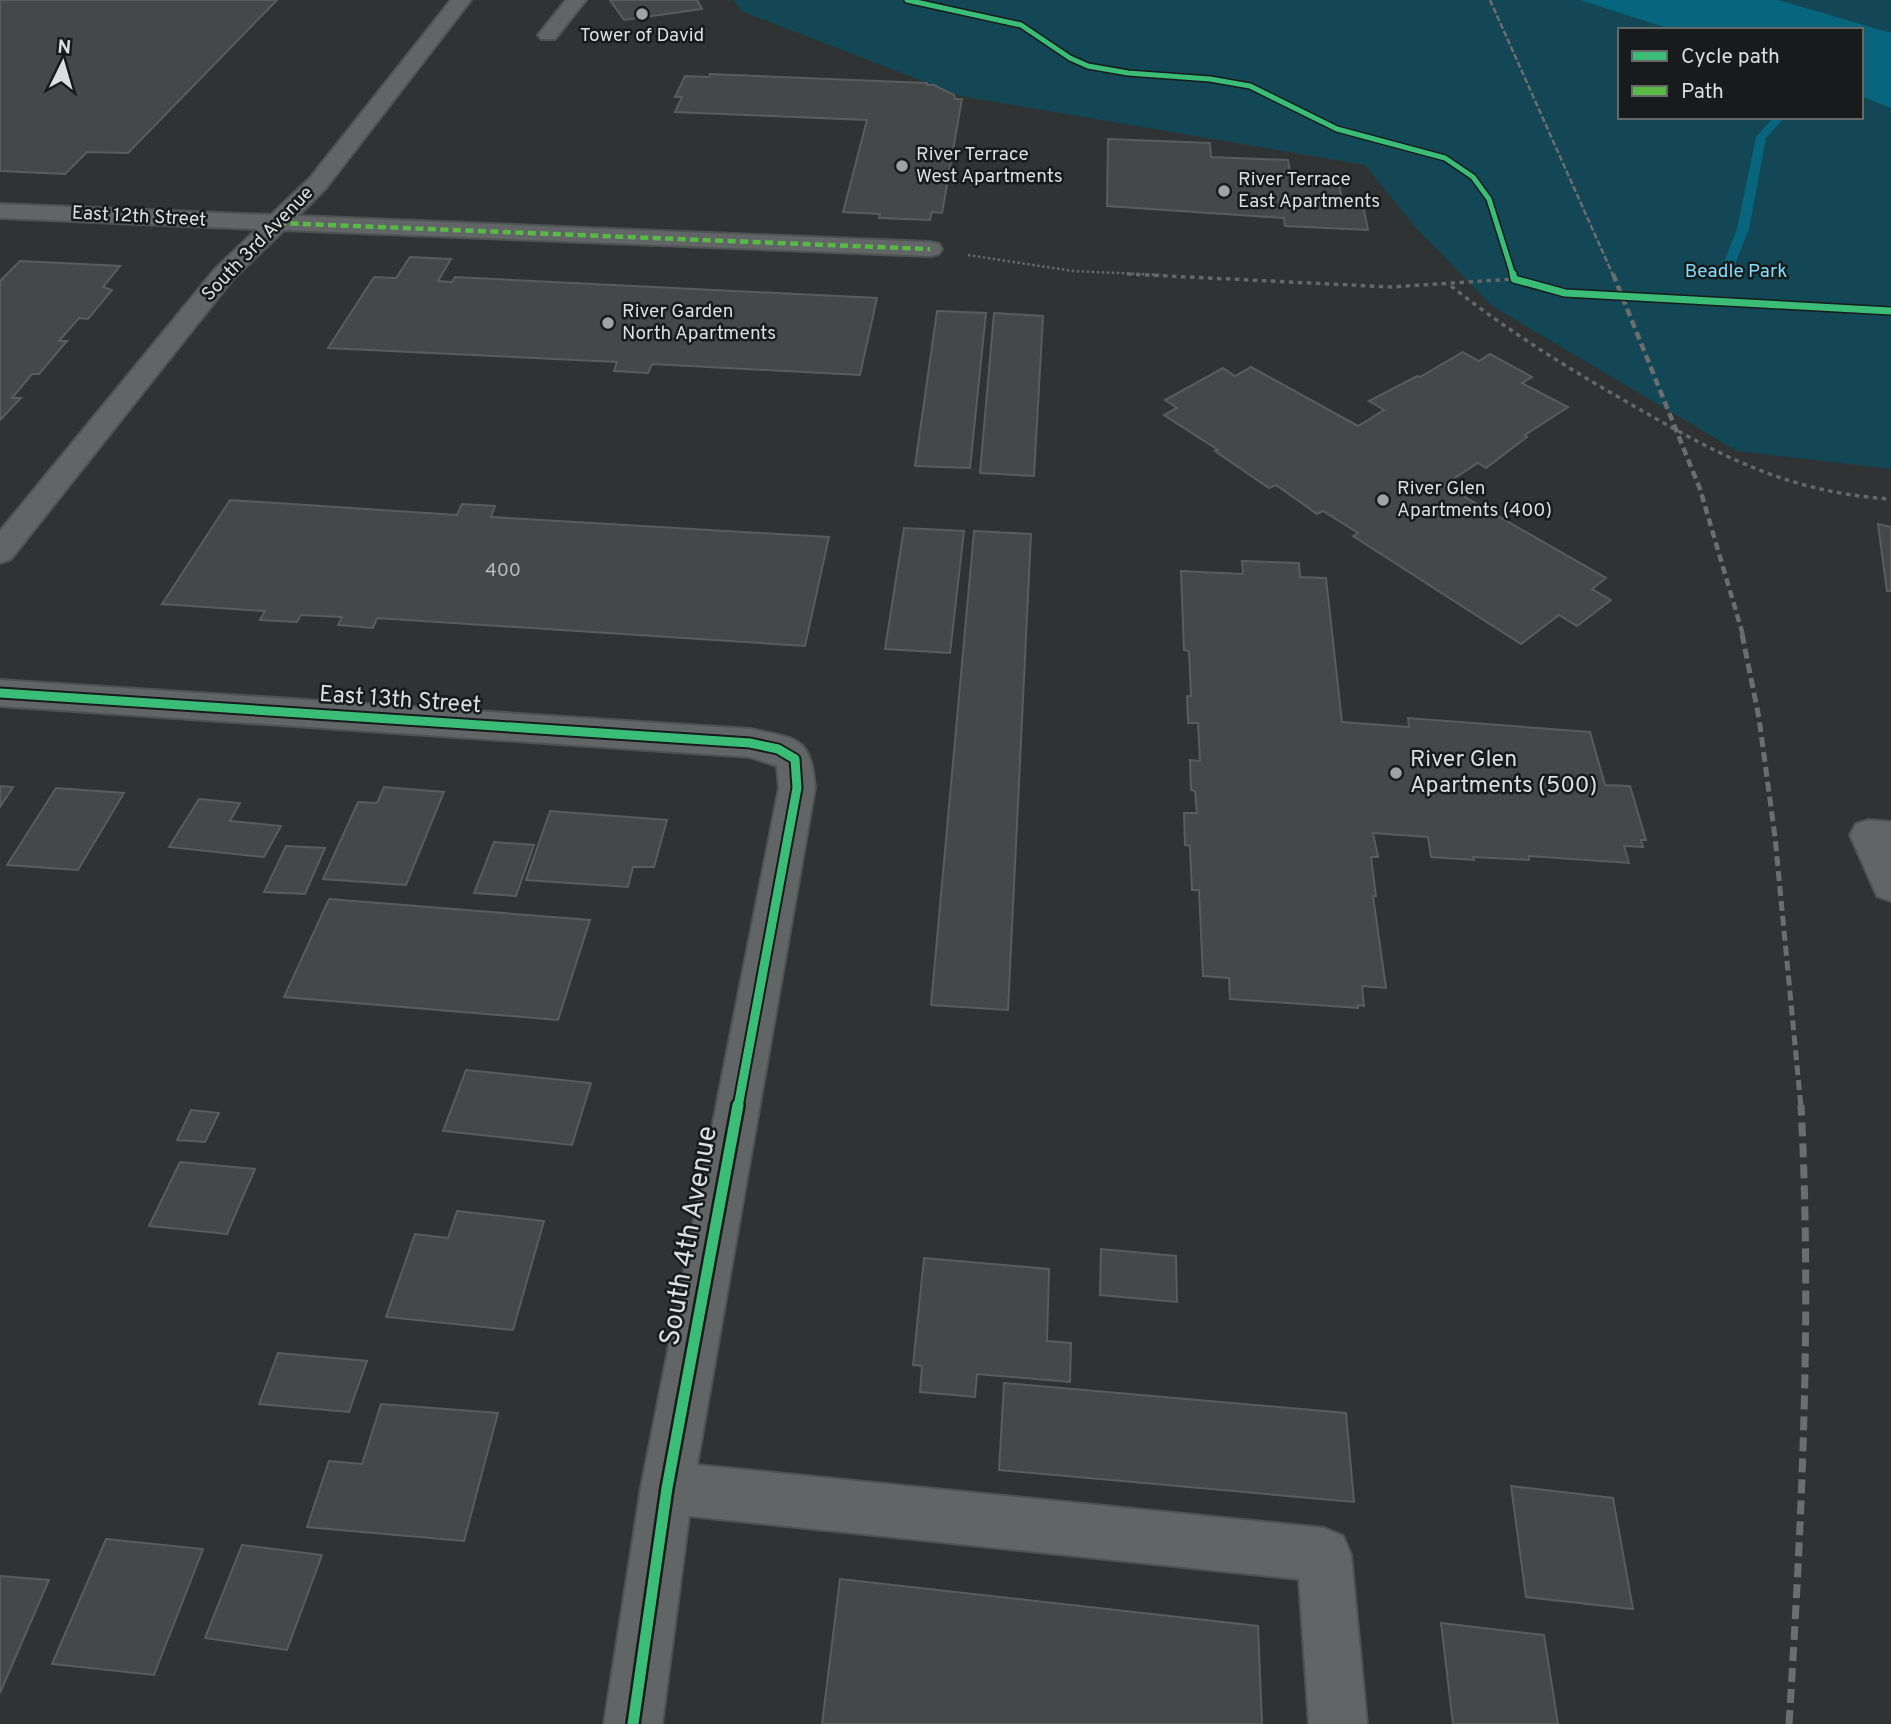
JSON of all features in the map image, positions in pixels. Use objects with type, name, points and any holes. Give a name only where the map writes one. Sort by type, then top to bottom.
[{"type":"street","name":"South 3rd Avenue","points":[[0,552],[224,275],[318,183],[461,0]]},
{"type":"street","points":[[548,35],[576,0]]},
{"type":"street","name":"East 12th Street","points":[[0,211],[930,249]]},
{"type":"street","name":"East 13th Street","points":[[0,693],[750,743],[778,749],[795,759]]},
{"type":"street","name":"South 4th Avenue","points":[[634,1724],[667,1488],[797,788],[795,759]]},
{"type":"street","points":[[1880,836],[1891,885]]},
{"type":"street","points":[[667,1488],[1324,1555],[1338,1724]]},
{"type":"path","points":[[930,249],[1073,271],[1391,287],[1514,279],[1527,284]]},
{"type":"path","points":[[1510,267],[1514,279]]},
{"type":"path","points":[[1451,285],[1484,314],[1542,353],[1678,432],[1780,480],[1829,492],[1891,499]]},
{"type":"green space","name":"Beadle Park","points":[[733,0],[1891,0],[1891,469],[1737,451],[1492,306],[1416,228],[1365,165],[961,96],[741,11]]},
{"type":"shaded area","points":[[1580,0],[1778,0],[1891,33],[1891,108],[1863,97],[1863,28],[1667,28]]},
{"type":"building","points":[[0,0],[277,0],[128,153],[87,152],[65,174],[0,171]]},
{"type":"building","name":"Tower of David","points":[[610,0],[697,0],[702,9],[624,20]]},
{"type":"building","name":"River Terrace West Apartments","points":[[710,74],[927,83],[954,95],[955,99],[962,99],[942,213],[932,212],[930,220],[879,218],[880,214],[843,212],[867,120],[675,112],[682,97],[675,97],[685,76],[709,77]]},
{"type":"building","name":"River Terrace East Apartments","points":[[1108,139],[1210,143],[1211,157],[1288,160],[1291,177],[1338,179],[1343,204],[1363,205],[1368,230],[1285,226],[1284,218],[1107,206]]},
{"type":"building","name":"River Garden North Apartments","points":[[410,257],[451,259],[438,281],[452,282],[455,277],[877,298],[860,375],[652,364],[648,373],[614,371],[617,362],[328,348],[374,277],[396,278]]},
{"type":"building","points":[[20,261],[120,266],[103,287],[112,290],[88,319],[79,318],[59,341],[67,341],[39,374],[32,374],[12,398],[21,398],[0,420],[0,281]]},
{"type":"building","points":[[937,311],[986,313],[970,468],[915,466]]},
{"type":"building","points":[[994,313],[1043,316],[1034,476],[980,473]]},
{"type":"building","name":"River Glen Apartments (400)","points":[[1463,352],[1479,361],[1490,354],[1532,377],[1522,383],[1568,407],[1525,435],[1527,437],[1486,468],[1478,463],[1444,485],[1606,578],[1592,589],[1611,600],[1577,626],[1559,615],[1521,644],[1353,536],[1358,533],[1323,511],[1317,514],[1276,485],[1269,488],[1164,415],[1177,408],[1165,400],[1223,368],[1235,376],[1251,367],[1358,426],[1384,410],[1369,401],[1417,376],[1420,377]]},
{"type":"building","points":[[230,500],[457,515],[462,504],[495,506],[491,517],[829,537],[805,646],[377,618],[373,628],[338,625],[342,617],[301,615],[297,622],[260,620],[265,611],[162,604]]},
{"type":"building","points":[[1878,524],[1891,527],[1891,591],[1887,591]]},
{"type":"building","points":[[904,528],[964,531],[950,653],[885,649]]},
{"type":"building","points":[[974,531],[1031,534],[1008,1010],[931,1005]]},
{"type":"building","name":"River Glen Apartments (500)","points":[[1242,561],[1299,563],[1300,577],[1326,578],[1342,722],[1409,727],[1408,718],[1590,732],[1605,785],[1630,786],[1646,840],[1641,840],[1643,847],[1624,846],[1629,863],[1529,856],[1529,860],[1473,857],[1474,860],[1431,857],[1428,837],[1373,833],[1378,857],[1371,857],[1376,896],[1373,896],[1386,988],[1362,986],[1364,1006],[1358,1005],[1358,1008],[1230,999],[1229,978],[1203,976],[1199,890],[1192,890],[1190,846],[1185,845],[1184,813],[1197,813],[1195,791],[1191,790],[1190,760],[1200,761],[1198,723],[1188,723],[1187,696],[1191,696],[1189,651],[1184,650],[1181,571],[1243,574]]},
{"type":"building","points":[[0,786],[13,787],[0,807]]},
{"type":"building","points":[[384,787],[444,792],[406,885],[323,879],[358,802],[377,803]]},
{"type":"building","points":[[56,788],[124,793],[78,870],[7,865]]},
{"type":"building","points":[[199,799],[240,803],[230,821],[281,826],[264,857],[169,847]]},
{"type":"building","points":[[550,811],[667,820],[654,867],[633,867],[628,887],[526,880]]},
{"type":"building","points":[[494,842],[534,845],[516,896],[474,893]]},
{"type":"building","points":[[286,846],[325,848],[305,894],[264,892]]},
{"type":"building","points":[[329,899],[590,920],[558,1020],[284,997]]},
{"type":"building","points":[[466,1070],[591,1083],[572,1145],[443,1131]]},
{"type":"building","points":[[191,1110],[219,1113],[205,1142],[177,1140]]},
{"type":"building","points":[[180,1162],[255,1169],[227,1234],[149,1226]]},
{"type":"building","points":[[457,1211],[544,1221],[513,1330],[386,1317],[415,1234],[448,1238]]},
{"type":"building","points":[[1101,1249],[1176,1256],[1177,1302],[1100,1295]]},
{"type":"building","points":[[924,1258],[1049,1269],[1047,1341],[1071,1343],[1070,1382],[977,1374],[975,1397],[920,1392],[922,1366],[913,1365]]},
{"type":"building","points":[[278,1353],[367,1361],[349,1412],[259,1404]]},
{"type":"building","points":[[1004,1383],[1346,1413],[1354,1502],[999,1470]]},
{"type":"building","points":[[381,1404],[498,1413],[464,1541],[307,1527],[329,1461],[362,1464]]},
{"type":"building","points":[[1511,1486],[1613,1498],[1633,1609],[1526,1597]]},
{"type":"building","points":[[106,1539],[203,1549],[154,1675],[52,1664]]},
{"type":"building","points":[[242,1545],[322,1555],[287,1650],[205,1638]]},
{"type":"building","points":[[0,1576],[49,1580],[0,1693]]},
{"type":"building","points":[[840,1579],[1258,1626],[1262,1724],[822,1724]]},
{"type":"building","points":[[1441,1623],[1544,1635],[1558,1724],[1453,1724]]},
{"type":"waterway","points":[[1726,272],[1743,229],[1761,137],[1778,119]]},
{"type":"railway","points":[[1490,0],[1613,275]]},
{"type":"railway","points":[[1613,274],[1700,489],[1743,635]]},
{"type":"railway","points":[[1742,634],[1759,718],[1775,837],[1801,1107]]},
{"type":"railway","points":[[1789,1724],[1804,1414],[1806,1260],[1801,1105]]},
{"type":"marked path","points":[[278,223],[930,249]]},
{"type":"cycle path","points":[[907,0],[1021,25],[1070,58],[1088,66],[1108,71],[1210,79],[1250,86],[1276,96],[1337,129],[1445,158],[1473,177],[1489,199],[1500,225],[1514,279],[1539,288],[1565,293],[1891,311]]},
{"type":"cycle path","points":[[0,693],[750,743],[778,749],[795,759],[797,788],[667,1488],[633,1724]]},
{"type":"place","name":"Tower of David","points":[[642,14]]},
{"type":"place","name":"River Terrace West Apartments","points":[[902,166]]},
{"type":"place","name":"River Terrace East Apartments","points":[[1224,191]]},
{"type":"place","name":"River Garden North Apartments","points":[[608,323]]},
{"type":"place","name":"River Glen Apartments (400)","points":[[1383,500]]},
{"type":"place","name":"River Glen Apartments (500)","points":[[1396,773]]}]
